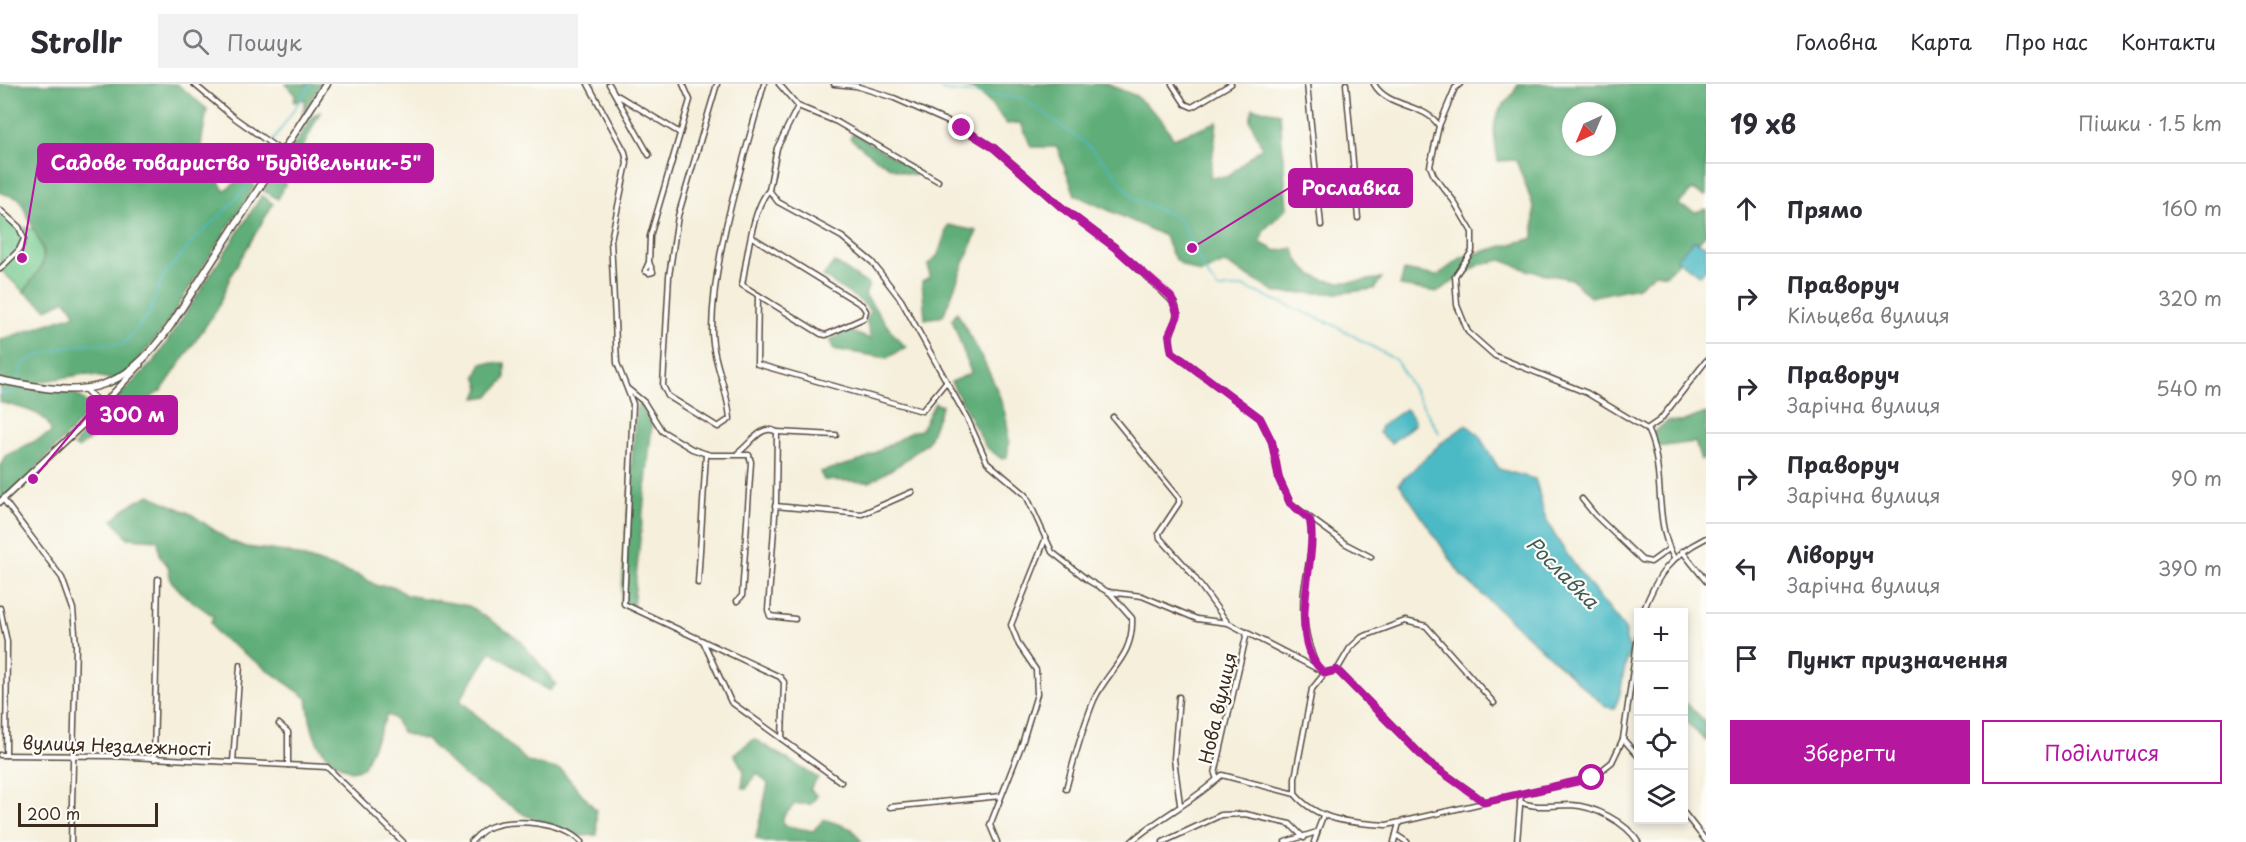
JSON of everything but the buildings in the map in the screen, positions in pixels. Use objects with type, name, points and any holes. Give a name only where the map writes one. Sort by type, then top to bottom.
[{"type":"main road","points":[[0,380],[86,390],[115,380],[144,360],[171,325],[326,84]]},
{"type":"street","points":[[194,84],[232,116],[281,152]]},
{"type":"street","points":[[588,84],[625,152],[627,163],[611,240],[617,363],[633,405],[624,604],[780,677],[784,682],[782,739]]},
{"type":"street","points":[[609,84],[649,155]]},
{"type":"street","points":[[649,262],[650,236],[690,100],[683,84]]},
{"type":"street","points":[[717,84],[678,216],[669,285],[663,386],[668,396],[718,427],[730,419],[729,401],[717,362],[712,332],[715,285],[764,84]]},
{"type":"street","points":[[779,84],[798,106],[837,122],[938,181]]},
{"type":"street","points":[[834,84],[856,86],[894,98],[962,128],[994,148],[1060,206],[1114,247],[1171,297],[1178,315],[1169,335],[1172,352],[1260,418],[1272,442],[1279,479],[1290,503],[1310,520],[1346,544],[1371,557]]},
{"type":"street","points":[[1172,84],[1185,104],[1192,107],[1231,84]]},
{"type":"street","points":[[1307,84],[1321,225]]},
{"type":"street","points":[[1346,84],[1358,218]]},
{"type":"street","points":[[1374,84],[1387,98],[1429,117],[1438,126]]},
{"type":"street","points":[[1460,84],[1455,88],[1438,126],[1431,171],[1453,200],[1472,232],[1472,250],[1455,276],[1457,305],[1468,332],[1495,356],[1587,393],[1647,429],[1657,462],[1660,510],[1669,549],[1674,558]]},
{"type":"street","points":[[615,93],[680,133]]},
{"type":"street","points":[[752,237],[862,305],[866,311],[864,318],[821,334],[742,285],[752,237],[762,197],[769,190],[777,148],[798,106]]},
{"type":"street","points":[[769,190],[778,202],[842,237],[872,262],[901,300],[987,462],[1026,495],[1045,540],[1054,553],[1089,581],[1108,592],[1132,618],[1133,635],[1124,656],[1096,697],[1083,731],[1066,789]]},
{"type":"street","points":[[0,210],[19,227],[24,239],[19,250],[0,269]]},
{"type":"street","points":[[758,295],[757,364],[922,411],[946,381]]},
{"type":"street","points":[[70,842],[76,645],[73,609],[62,578],[2,501],[90,418],[144,360]]},
{"type":"street","points":[[1647,429],[1660,420],[1706,361]]},
{"type":"street","points":[[628,388],[644,402],[662,431],[692,449],[706,454],[749,455],[751,462],[742,596],[737,600]]},
{"type":"street","points":[[86,390],[95,399],[90,418]]},
{"type":"street","points":[[1113,417],[1179,498],[1179,503],[1159,533],[1160,538],[1190,570],[1228,622]]},
{"type":"street","points":[[738,453],[750,445],[762,430],[770,428],[777,432],[836,435]]},
{"type":"street","points":[[777,432],[768,610],[770,616],[795,619]]},
{"type":"street","points":[[698,583],[706,454]]},
{"type":"street","points":[[775,506],[862,514],[912,492]]},
{"type":"street","points":[[1582,499],[1595,515],[1642,560],[1651,562],[1669,549]]},
{"type":"street","points":[[1310,520],[1312,548],[1304,594],[1305,625],[1317,666]]},
{"type":"street","points":[[1646,608],[1659,578],[1674,558],[1706,538]]},
{"type":"street","points":[[997,842],[990,825],[1022,744],[1037,694],[1036,670],[1019,645],[1011,625],[1045,540]]},
{"type":"street","points":[[1682,551],[1706,582]]},
{"type":"street","points":[[154,759],[158,579]]},
{"type":"street","points":[[1108,592],[1142,596],[1197,619],[1228,622],[1317,666],[1325,673]]},
{"type":"street","points":[[0,608],[7,642],[6,755]]},
{"type":"street","points":[[1494,703],[1426,626],[1405,621],[1362,637],[1350,648],[1337,670],[1325,673],[1312,689],[1295,778],[1295,794],[1310,810],[1323,816],[1356,823],[1387,825],[1592,778],[1612,762],[1623,739],[1634,662]]},
{"type":"street","name":"Нова вулиця","points":[[1247,632],[1215,774],[1217,779],[1222,775],[1295,794]]},
{"type":"street","points":[[703,641],[731,702],[841,783]]},
{"type":"street","points":[[233,762],[240,665]]},
{"type":"street","points":[[1337,670],[1428,762],[1484,802]]},
{"type":"street","points":[[1179,697],[1174,759],[1180,804]]},
{"type":"street","points":[[279,724],[288,732],[288,765]]},
{"type":"street","points":[[1623,739],[1634,751]]},
{"type":"street","name":"вулиця Незалежності","points":[[0,755],[327,767],[403,842]]},
{"type":"street","points":[[1131,842],[1217,779]]},
{"type":"street","points":[[1517,842],[1521,794]]},
{"type":"street","points":[[890,807],[1001,796]]},
{"type":"street","points":[[1520,802],[1530,806],[1574,805],[1606,815],[1634,836],[1638,842]]},
{"type":"street","points":[[1163,842],[1221,815],[1245,814],[1290,824],[1304,838]]},
{"type":"street","points":[[1314,842],[1323,816]]},
{"type":"street","points":[[1688,819],[1706,841]]},
{"type":"street","points":[[471,842],[488,827],[522,820],[574,836],[581,842]]},
{"type":"street","points":[[1394,842],[1399,822]]},
{"type":"street","points":[[1284,842],[1304,838],[1317,832]]},
{"type":"street","points":[[1395,835],[1407,842]]},
{"type":"green space","points":[[0,84],[177,84],[207,109],[201,145],[224,191],[247,174],[255,186],[161,332],[130,370],[115,380],[85,374],[26,384],[70,392],[90,407],[85,416],[26,479],[0,502],[0,467],[5,456],[51,433],[45,420],[39,415],[0,402],[0,340],[76,314],[66,300],[47,309],[24,292],[43,264],[44,251],[19,198],[0,193]]},
{"type":"green space","points":[[286,84],[321,84],[302,114],[306,99],[294,102],[295,94]]},
{"type":"green space","points":[[914,84],[1107,84],[1136,96],[1162,120],[1173,138],[1217,122],[1210,177],[1227,177],[1262,147],[1250,120],[1253,108],[1280,113],[1287,208],[1263,231],[1261,243],[1276,251],[1293,248],[1299,262],[1308,272],[1318,278],[1342,282],[1382,278],[1374,289],[1340,293],[1277,293],[1225,263],[1201,273],[1193,270],[1181,264],[1173,256],[1165,236],[1075,195],[1057,147],[1031,147],[1021,123],[1007,124],[978,92],[965,87]]},
{"type":"green space","points":[[1518,84],[1706,84],[1706,196],[1692,190],[1678,205],[1695,212],[1706,209],[1706,234],[1666,275],[1655,273],[1638,287],[1590,297],[1571,279],[1530,271],[1501,260],[1479,265],[1437,292],[1400,286],[1404,270],[1437,276],[1462,257],[1534,238],[1534,208],[1516,160],[1498,161],[1495,139],[1496,117]]},
{"type":"green space","points":[[320,112],[278,199],[264,191],[313,116]]},
{"type":"green space","points":[[853,133],[917,171],[915,175],[897,170],[881,161],[850,138]]},
{"type":"green space","points":[[262,195],[273,204],[231,275],[218,308],[162,390],[78,448],[74,446],[84,432],[156,359]]},
{"type":"green space","points":[[0,210],[19,227],[34,229],[42,249],[40,268],[24,292],[0,269]]},
{"type":"green space","points":[[948,225],[977,231],[943,316],[925,319],[922,281],[930,277],[928,265],[938,255]]},
{"type":"green space","points":[[834,262],[869,285],[865,295],[906,347],[887,358],[833,349],[830,339],[838,337],[842,329],[871,339],[866,320],[870,311],[863,303],[823,276]]},
{"type":"green space","points":[[957,312],[985,363],[1001,401],[1009,439],[1007,457],[1002,459],[986,447],[951,382],[971,373],[952,319]]},
{"type":"green space","points":[[482,363],[505,363],[505,379],[489,396],[476,398],[480,388],[476,376]]},
{"type":"green space","points":[[641,403],[652,425],[633,606],[621,603],[636,408]]},
{"type":"green space","points":[[935,403],[942,406],[928,442],[899,465],[870,482],[824,480],[820,472],[863,460],[911,432],[921,430]]},
{"type":"green space","points":[[1706,413],[1706,458],[1701,460],[1695,442],[1658,447],[1651,434],[1668,421],[1681,422]]},
{"type":"green space","points":[[149,495],[191,514],[230,541],[246,547],[286,552],[361,576],[377,586],[393,586],[406,595],[469,606],[520,640],[556,684],[549,691],[491,651],[460,700],[528,762],[561,770],[596,810],[597,835],[581,836],[525,815],[463,775],[426,740],[403,733],[394,718],[387,715],[363,768],[351,771],[339,765],[323,751],[317,742],[313,733],[307,698],[218,635],[211,622],[213,616],[185,596],[171,581],[168,566],[160,556],[158,540],[128,538],[113,520],[128,506]]},
{"type":"green space","points":[[1688,705],[1706,722],[1706,741],[1688,724]]},
{"type":"green space","points":[[754,739],[818,778],[810,789],[817,796],[811,804],[795,804],[783,817],[783,825],[813,831],[824,819],[852,829],[862,842],[765,842],[756,838],[768,784],[757,773],[746,789],[742,787],[744,771],[734,754]]},
{"type":"water","points":[[1694,240],[1706,247],[1706,269],[1700,275],[1676,259]]},
{"type":"water","points":[[1405,409],[1412,416],[1415,424],[1391,443],[1379,433],[1381,426]]},
{"type":"water","points":[[1466,425],[1478,434],[1499,469],[1535,479],[1545,517],[1556,537],[1626,631],[1626,640],[1631,652],[1614,708],[1606,707],[1461,575],[1399,483],[1440,444]]},
{"type":"waterway","name":"Рославка","points":[[273,141],[311,84]]},
{"type":"waterway","name":"Рославка","points":[[937,84],[944,91],[1023,98],[1084,142],[1110,168],[1134,199],[1178,218],[1206,273],[1218,289],[1244,287],[1334,325],[1396,360],[1439,433]]},
{"type":"waterway","name":"Рославка","points":[[16,381],[23,362],[48,352],[84,344],[123,345],[150,313],[162,278],[193,241],[229,207],[248,184],[269,148]]},
{"type":"waterway","name":"Рославка","points":[[0,393],[11,394],[13,389]]},
{"type":"waterway","name":"Рославка","points":[[1688,715],[1706,733]]},
{"type":"place","name":"Рославка","points":[[1192,248]]},
{"type":"place","name":"Садове товариство \"Будівельник-5\"","points":[[22,258]]},
{"type":"place","name":"300 м","points":[[33,479]]},
{"type":"route","points":[[962,128],[994,148],[1060,206],[1114,247],[1171,297],[1178,315],[1169,335],[1172,352],[1260,418],[1272,442],[1279,479],[1290,503],[1310,520],[1312,548],[1304,594],[1305,625],[1310,649],[1317,666],[1325,673],[1337,670],[1428,762],[1484,802],[1592,778]]}]
